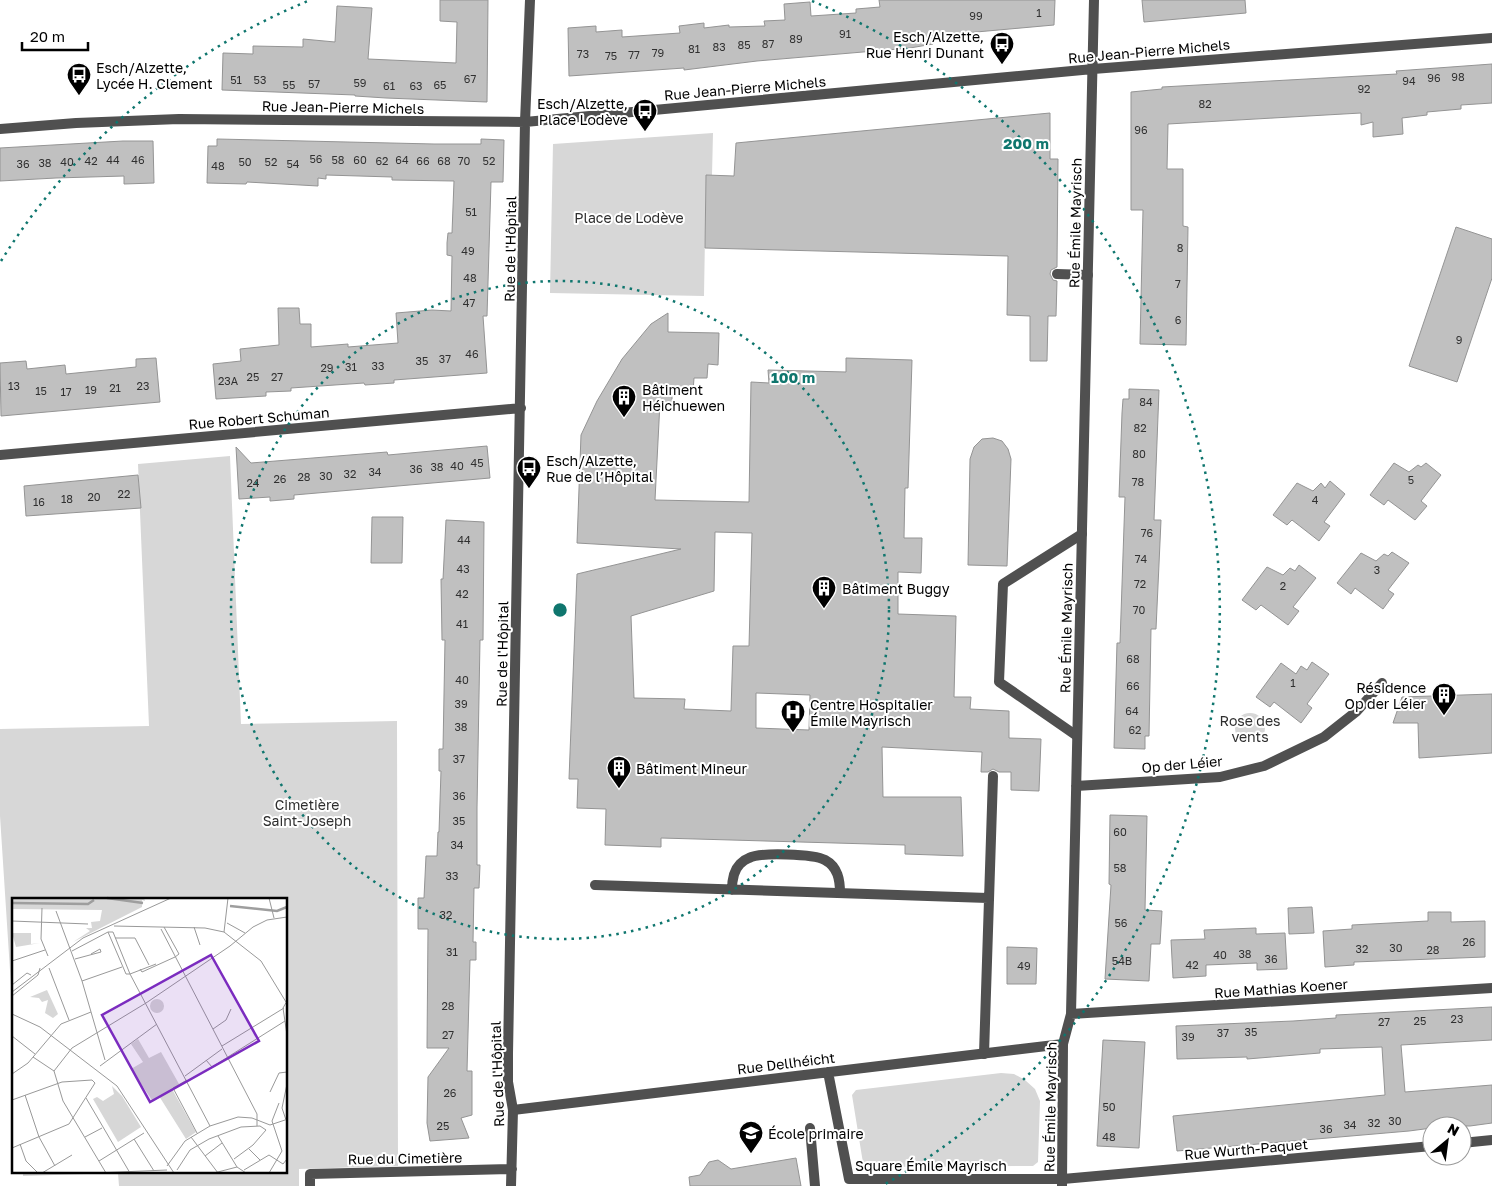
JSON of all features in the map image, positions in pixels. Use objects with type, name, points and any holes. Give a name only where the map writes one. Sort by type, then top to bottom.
[{"type":"street","name":"Rue de l'Hôpital","points":[[511,1186],[513,1110],[508,1082],[525,122],[530,0]]},
{"type":"street","name":"Rue Émile Mayrisch","points":[[1062,1182],[1063,1044],[1071,1014],[1094,0]]},
{"type":"street","name":"Rue Jean-Pierre Michels","points":[[0,129],[179,119],[525,122],[1093,69],[1492,38]]},
{"type":"street","points":[[1057,274],[1088,275]]},
{"type":"street","name":"Rue Robert Schuman","points":[[0,455],[521,408]]},
{"type":"street","points":[[1077,736],[999,682],[1003,584],[1082,534]]},
{"type":"street","name":"Op der Léier","points":[[1076,786],[1220,777],[1264,766],[1324,737],[1357,711],[1382,683]]},
{"type":"street","points":[[984,1054],[993,776]]},
{"type":"street","points":[[732,890],[733,876],[739,865],[749,857],[762,855],[815,856],[827,861],[836,869],[840,881],[840,893]]},
{"type":"street","points":[[595,885],[988,898]]},
{"type":"street","name":"Rue Mathias Koener","points":[[1071,1014],[1492,988]]},
{"type":"street","name":"Rue Dellhéicht","points":[[513,1110],[1063,1044]]},
{"type":"street","name":"Square Émile Mayrisch","points":[[828,1072],[849,1179],[1062,1182]]},
{"type":"street","points":[[810,1128],[815,1186]]},
{"type":"street","points":[[1472,1142],[1492,1140]]},
{"type":"street","name":"Rue Wurth-Paquet","points":[[1062,1182],[1422,1147]]},
{"type":"street","name":"Rue du Cimetière","points":[[310,1186],[310,1174],[512,1170]]},
{"type":"green space","name":"Place de Lodève","points":[[713,133],[712,175],[706,175],[704,296],[550,293],[553,144]]},
{"type":"green space","name":"Cimetière Saint-Joseph","points":[[230,456],[241,724],[397,721],[398,1166],[299,1169],[299,1186],[119,1186],[118,1174],[288,1174],[288,898],[12,898],[12,1001],[0,816],[0,729],[149,726],[138,464]]},
{"type":"green space","name":"Rose des vents","points":[[1250,713],[1261,717],[1265,728],[1261,739],[1250,743],[1239,739],[1235,728],[1239,717]]},
{"type":"green space","points":[[1001,1073],[1014,1074],[1025,1080],[1035,1089],[1040,1101],[1038,1162],[1033,1166],[869,1167],[863,1163],[852,1095],[856,1090]]},
{"type":"green space","name":"Cimetière Saint-Joseph","points":[[23,1174],[86,1174],[23,1176]]},
{"type":"building","points":[[440,0],[488,0],[487,102],[222,90],[223,53],[253,54],[253,46],[303,47],[303,39],[335,42],[337,6],[372,8],[368,59],[456,63],[457,22],[440,21]]},
{"type":"building","points":[[879,0],[1055,0],[1054,25],[932,36],[933,44],[910,48],[757,61],[684,70],[684,68],[569,76],[568,28],[596,26],[596,32],[622,30],[622,37],[680,33],[679,26],[704,23],[704,28],[729,25],[729,27],[765,26],[764,21],[785,20],[784,4],[810,2],[811,16],[856,13],[856,9],[880,7]]},
{"type":"building","points":[[1142,0],[1245,0],[1246,13],[1144,22]]},
{"type":"building","points":[[1492,64],[1492,103],[1461,105],[1461,109],[1427,112],[1427,115],[1402,118],[1403,134],[1373,137],[1373,122],[1361,125],[1361,113],[1168,124],[1167,169],[1183,169],[1183,226],[1188,227],[1186,345],[1140,344],[1143,210],[1131,210],[1131,92],[1162,89],[1162,87],[1397,74],[1396,71]]},
{"type":"building","points":[[1050,113],[1050,159],[1058,159],[1057,267],[1051,270],[1050,274],[1053,280],[1057,281],[1056,316],[1048,316],[1047,361],[1030,361],[1030,316],[1007,315],[1008,256],[705,248],[706,175],[734,176],[736,143]]},
{"type":"building","points":[[217,139],[434,144],[481,144],[481,139],[504,140],[503,182],[491,182],[487,316],[483,316],[487,373],[394,380],[394,383],[291,388],[291,391],[266,392],[266,396],[216,399],[213,364],[241,361],[240,349],[279,345],[278,308],[299,308],[300,324],[311,324],[311,347],[348,344],[348,347],[398,343],[396,313],[432,310],[451,311],[452,256],[447,255],[447,243],[448,233],[452,233],[454,181],[392,180],[392,177],[326,175],[326,179],[318,178],[318,186],[247,182],[246,184],[207,183],[208,146],[217,146]]},
{"type":"building","points":[[153,141],[154,183],[124,184],[124,176],[0,181],[0,148]]},
{"type":"building","points":[[1456,227],[1492,239],[1492,278],[1457,382],[1409,366]]},
{"type":"building","points":[[668,313],[668,332],[719,333],[718,365],[708,364],[707,378],[694,378],[693,392],[672,391],[672,402],[660,402],[655,500],[749,502],[751,382],[769,383],[768,370],[846,372],[846,358],[912,360],[908,488],[905,488],[904,538],[922,538],[921,573],[898,572],[898,614],[956,616],[954,697],[971,697],[970,709],[1009,711],[1009,738],[1041,739],[1039,791],[1011,790],[1011,772],[999,772],[993,769],[988,772],[981,772],[982,752],[882,747],[883,797],[961,797],[963,856],[905,854],[905,845],[661,838],[661,847],[605,845],[606,809],[577,808],[578,779],[569,779],[577,574],[681,549],[577,543],[581,435],[597,401],[622,359],[651,324]],"holes":[[[715,532],[752,533],[749,646],[733,646],[731,711],[684,709],[685,699],[634,698],[631,616],[714,591]],[[756,693],[810,695],[809,730],[756,728]]]},
{"type":"building","points":[[156,358],[160,402],[1,416],[0,363],[26,361],[27,369],[65,365],[66,374],[136,367],[136,359]]},
{"type":"building","points":[[1129,389],[1159,390],[1154,520],[1161,520],[1156,629],[1151,629],[1149,736],[1145,736],[1145,749],[1114,748],[1117,643],[1120,643],[1125,497],[1119,497],[1122,413],[1123,399],[1129,399]]},
{"type":"building","points":[[993,438],[1002,441],[1008,449],[1011,459],[1007,566],[968,565],[970,459],[974,447],[982,439]]},
{"type":"building","points":[[487,446],[490,478],[294,495],[294,499],[270,501],[270,497],[239,499],[236,447],[251,463],[387,452],[388,455]]},
{"type":"building","points":[[1394,463],[1409,472],[1418,465],[1421,467],[1426,463],[1441,475],[1421,501],[1427,506],[1415,520],[1388,500],[1384,505],[1370,495]]},
{"type":"building","points":[[138,475],[141,508],[26,516],[24,486]]},
{"type":"building","points":[[1330,481],[1345,494],[1324,522],[1330,526],[1319,541],[1292,520],[1287,525],[1273,515],[1297,483],[1313,491],[1321,483],[1325,488]]},
{"type":"building","points":[[372,517],[403,517],[402,563],[371,563]]},
{"type":"building","points":[[446,520],[484,522],[483,640],[480,640],[477,808],[477,865],[480,865],[479,888],[474,888],[473,942],[476,942],[476,960],[470,960],[467,1071],[472,1071],[472,1115],[461,1118],[469,1138],[430,1141],[427,1123],[428,1077],[449,1048],[427,1048],[428,929],[418,929],[418,898],[424,898],[426,856],[437,856],[439,832],[441,771],[439,771],[439,749],[443,749],[445,640],[442,640],[441,579],[443,579]]},
{"type":"building","points":[[1392,552],[1409,563],[1388,590],[1394,594],[1383,609],[1355,588],[1351,594],[1337,583],[1361,553],[1376,561],[1384,554],[1388,556]]},
{"type":"building","points":[[1299,565],[1316,578],[1293,607],[1299,611],[1288,625],[1261,605],[1256,610],[1242,600],[1267,567],[1283,575],[1290,568],[1295,571]]},
{"type":"building","points":[[1312,662],[1329,674],[1307,704],[1312,708],[1301,723],[1274,702],[1270,707],[1256,697],[1281,663],[1296,674],[1301,666],[1307,670]]},
{"type":"building","name":"Résidence Op der Léier","points":[[1492,694],[1492,753],[1419,758],[1418,723],[1393,723],[1402,697]]},
{"type":"building","points":[[1110,815],[1147,816],[1145,910],[1162,911],[1160,944],[1151,944],[1149,981],[1105,979],[1111,885],[1109,884]]},
{"type":"building","points":[[1312,907],[1314,933],[1289,934],[1288,908]]},
{"type":"building","points":[[1428,912],[1451,912],[1451,922],[1485,921],[1485,957],[1354,962],[1354,965],[1325,967],[1323,931],[1352,929],[1352,925],[1428,921]]},
{"type":"building","points":[[1256,928],[1256,934],[1285,933],[1287,969],[1257,970],[1257,963],[1206,965],[1206,976],[1173,978],[1171,940],[1205,939],[1204,930]]},
{"type":"building","points":[[1007,947],[1037,948],[1036,984],[1007,984]]},
{"type":"building","points":[[1492,1007],[1492,1040],[1401,1045],[1405,1092],[1492,1085],[1492,1123],[1472,1126],[1472,1116],[1422,1116],[1422,1129],[1177,1151],[1173,1116],[1385,1095],[1382,1047],[1320,1049],[1320,1053],[1247,1059],[1247,1057],[1177,1059],[1176,1026],[1293,1021],[1336,1018],[1336,1015]]},
{"type":"building","points":[[1103,1040],[1145,1042],[1139,1148],[1097,1146]]},
{"type":"building","points":[[796,1158],[801,1186],[690,1186],[689,1177],[700,1175],[709,1162],[718,1160],[731,1169]]},
{"type":"place","name":"Esch/Alzette, Rue Henri Dunant","points":[[1002,65]]},
{"type":"place","name":"Esch/Alzette, Lycée H. Clement","points":[[79,96]]},
{"type":"place","name":"Esch/Alzette, Place Lodève","points":[[645,132]]},
{"type":"place","name":"Bâtiment Héichuewen","points":[[624,418]]},
{"type":"place","name":"Esch/Alzette, Rue de l’Hôpital","points":[[529,489]]},
{"type":"place","name":"Bâtiment Buggy","points":[[824,609]]},
{"type":"place","name":"Résidence Op der Léier","points":[[1444,716]]},
{"type":"place","name":"Centre Hospitalier Émile Mayrisch","points":[[793,733]]},
{"type":"place","name":"Bâtiment Mineur","points":[[619,789]]},
{"type":"place","name":"École primaire","points":[[751,1154]]}]
